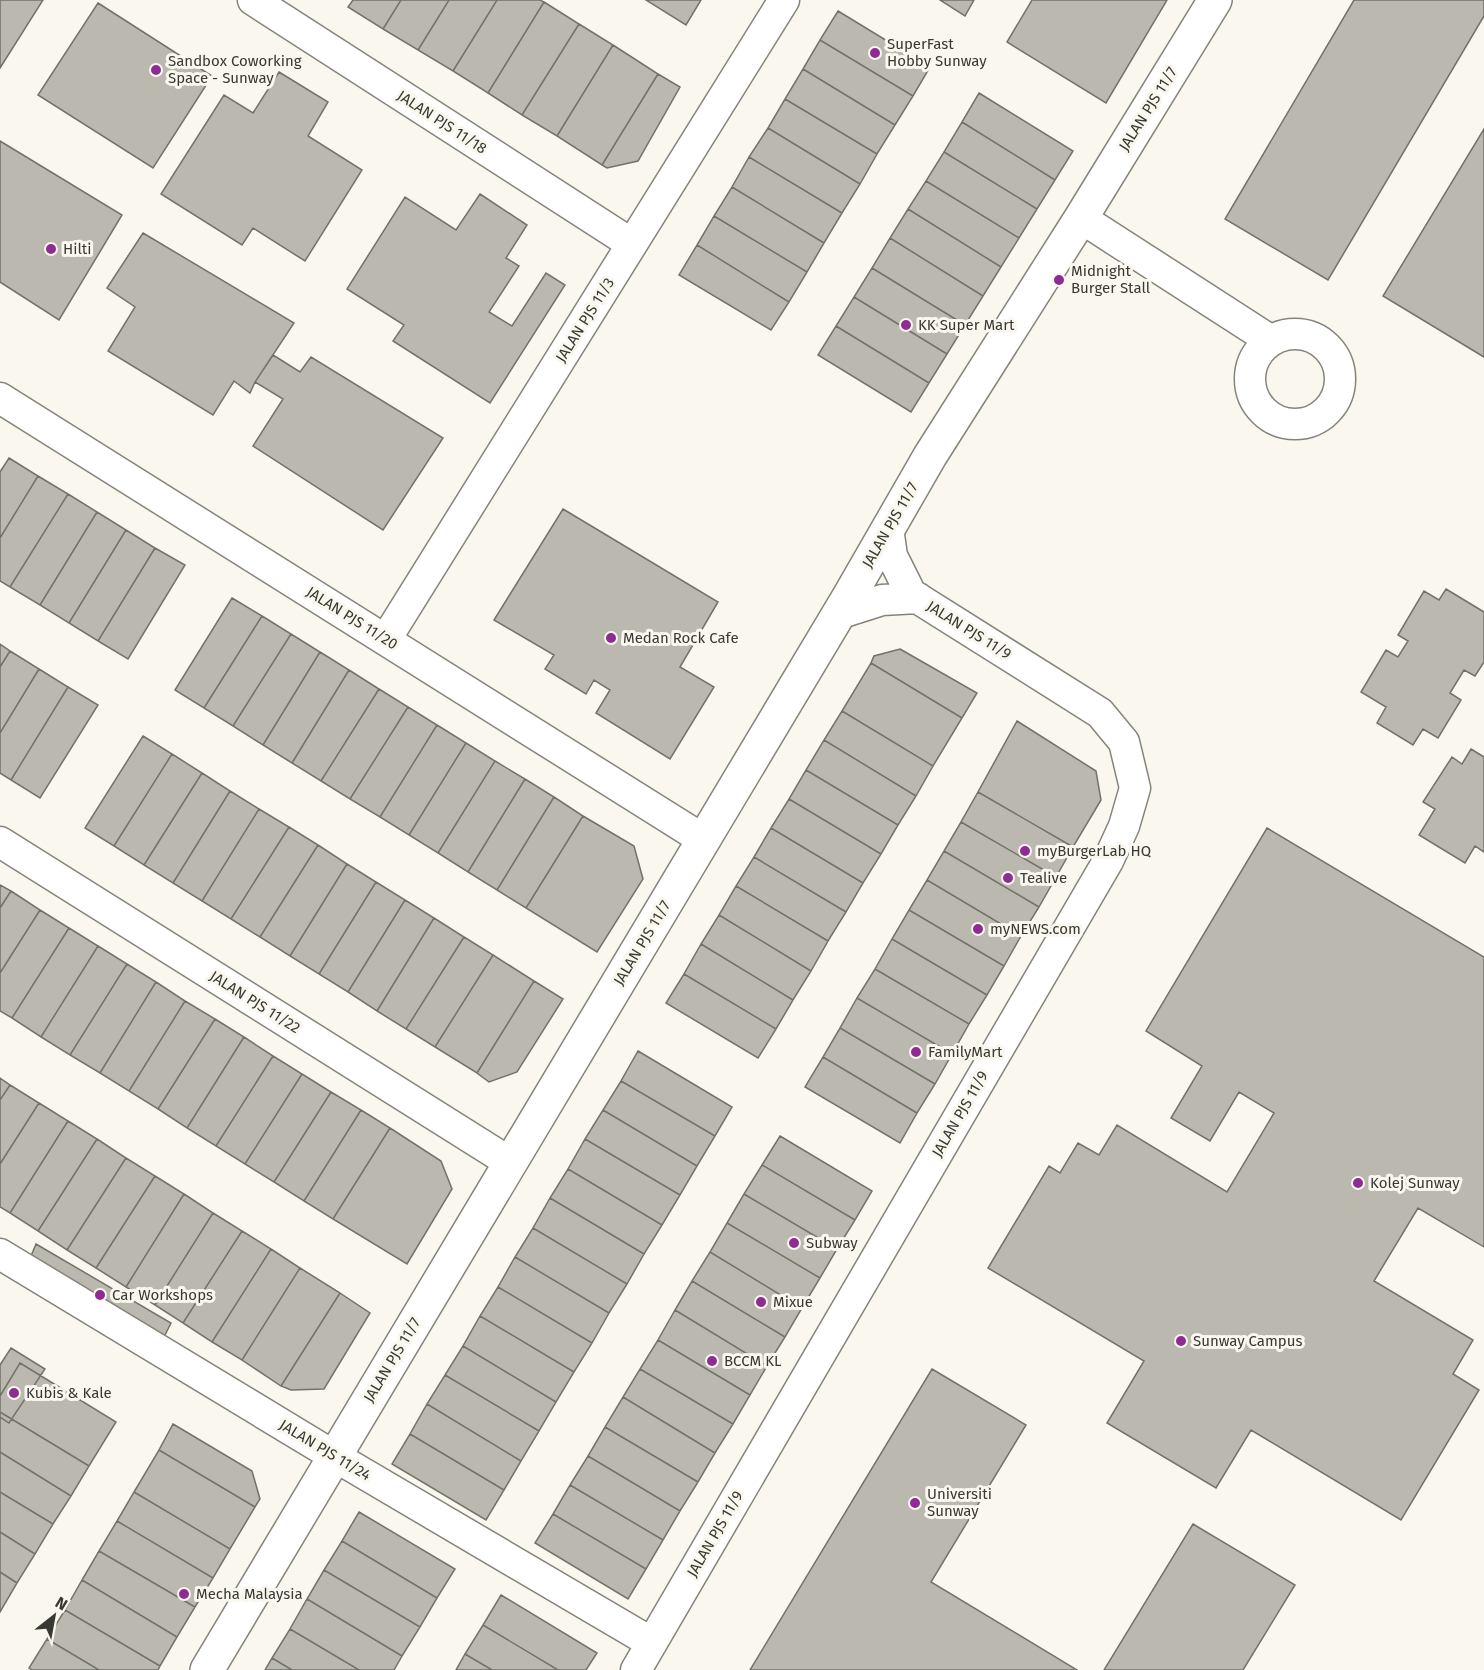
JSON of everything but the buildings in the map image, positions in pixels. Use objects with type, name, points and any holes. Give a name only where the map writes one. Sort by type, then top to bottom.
[{"type":"street","name":"JALAN PJS 11/18","points":[[253,0],[632,244]]},
{"type":"street","name":"JALAN PJS 11/3","points":[[386,639],[784,0]]},
{"type":"street","name":"JALAN PJS 11/7","points":[[207,1670],[937,446],[1215,0]]},
{"type":"street","points":[[1081,218],[1270,340]]},
{"type":"street","name":"JALAN PJS 11/20","points":[[0,398],[704,840]]},
{"type":"street","name":"JALAN PJS 11/9","points":[[636,1670],[1108,861],[1124,826],[1135,788],[1124,742],[1100,712],[911,594],[892,556],[888,528]]},
{"type":"street","points":[[838,614],[882,600],[918,598]]},
{"type":"street","name":"JALAN PJS 11/22","points":[[0,842],[511,1163]]},
{"type":"street","name":"JALAN PJS 11/24","points":[[3,1263],[652,1643]]},
{"type":"place","name":"SuperFast Hobby Sunway","points":[[875,53]]},
{"type":"place","name":"Sandbox Coworking Space - Sunway","points":[[156,70]]},
{"type":"place","name":"Hilti","points":[[51,249]]},
{"type":"place","name":"Midnight Burger Stall","points":[[1059,280]]},
{"type":"place","name":"KK Super Mart","points":[[906,325]]},
{"type":"place","name":"Medan Rock Cafe","points":[[611,638]]},
{"type":"place","name":"myBurgerLab HQ","points":[[1025,851]]},
{"type":"place","name":"Tealive","points":[[1008,878]]},
{"type":"place","name":"myNEWS.com","points":[[978,929]]},
{"type":"place","name":"FamilyMart","points":[[916,1052]]},
{"type":"place","name":"Kolej Sunway","points":[[1358,1183]]},
{"type":"place","name":"Subway","points":[[794,1243]]},
{"type":"place","name":"Car Workshops","points":[[100,1295]]},
{"type":"place","name":"Mixue","points":[[761,1302]]},
{"type":"place","name":"Sunway Campus","points":[[1181,1341]]},
{"type":"place","name":"BCCM KL","points":[[712,1361]]},
{"type":"place","name":"Kubis & Kale","points":[[14,1393]]},
{"type":"place","name":"Universiti Sunway","points":[[915,1503]]},
{"type":"place","name":"Mecha Malaysia","points":[[184,1594]]}]
